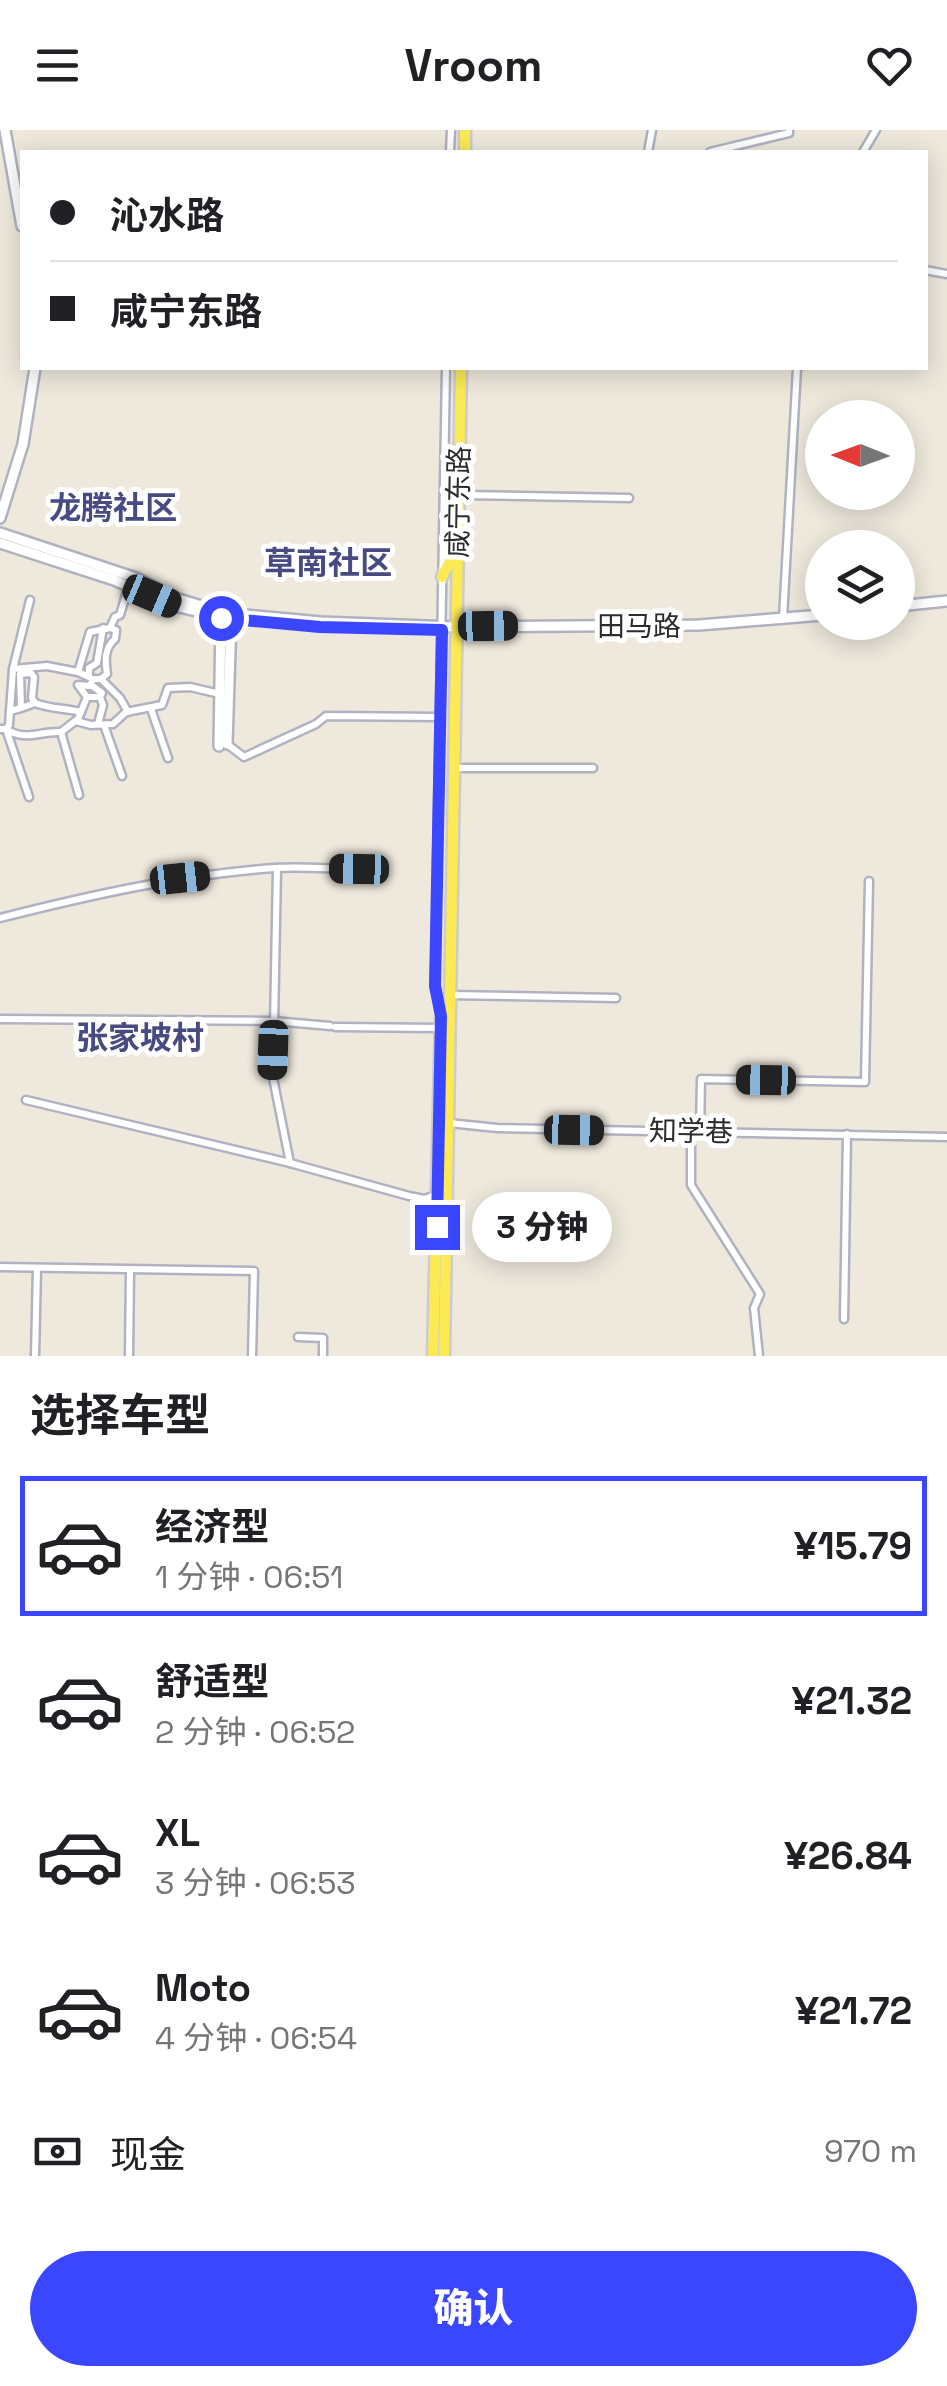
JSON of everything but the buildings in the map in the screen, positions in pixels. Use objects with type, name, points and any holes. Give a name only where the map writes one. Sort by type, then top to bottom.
[{"type":"main road","points":[[4,130],[4,153],[20,218]]},
{"type":"main road","points":[[0,518],[22,444],[35,370]]},
{"type":"main road","name":"咸宁东路","points":[[434,1356],[450,561],[460,370]]},
{"type":"main road","name":"咸宁东路","points":[[444,1356],[449,627],[460,370]]},
{"type":"main road","points":[[0,533],[136,578],[175,598],[225,614],[449,627]]},
{"type":"main road","points":[[0,542],[171,605],[226,618],[320,627],[449,627]]},
{"type":"main road","points":[[442,577],[450,561]]},
{"type":"main road","points":[[915,604],[947,600]]},
{"type":"main road","name":"田马路","points":[[449,627],[699,625],[805,617]]},
{"type":"main road","points":[[223,745],[226,618]]},
{"type":"street","points":[[720,150],[769,140],[790,130]]},
{"type":"street","points":[[446,370],[442,577],[449,627],[457,768],[453,981],[448,996],[616,998]]},
{"type":"street","points":[[0,1019],[274,1021],[333,1026],[441,1022],[435,986],[440,717],[462,494],[460,370]]},
{"type":"street","points":[[783,619],[798,370]]},
{"type":"street","points":[[462,494],[629,498]]},
{"type":"street","points":[[87,697],[78,685],[106,674],[100,663],[107,628],[120,615],[128,588]]},
{"type":"street","points":[[28,796],[3,729],[10,711],[13,669],[30,600]]},
{"type":"street","points":[[78,672],[90,632],[116,630],[116,639],[100,663],[89,668],[102,693],[100,725],[122,776]]},
{"type":"street","points":[[13,669],[47,666],[78,672],[120,698],[128,712]]},
{"type":"street","points":[[22,708],[20,674],[31,673],[34,677],[35,704]]},
{"type":"street","points":[[75,721],[113,724],[128,712],[162,705],[168,688],[224,694]]},
{"type":"street","points":[[87,697],[100,697]]},
{"type":"street","points":[[3,729],[29,738],[46,731],[61,732],[75,721],[87,697]]},
{"type":"street","points":[[10,711],[35,704],[81,712]]},
{"type":"street","points":[[150,709],[168,758]]},
{"type":"street","points":[[223,745],[244,756],[326,716],[440,717]]},
{"type":"street","points":[[61,732],[78,795]]},
{"type":"street","points":[[457,768],[593,768]]},
{"type":"street","points":[[277,868],[272,1078],[290,1163]]},
{"type":"street","points":[[0,918],[140,885],[277,868],[359,869]]},
{"type":"street","points":[[759,1356],[754,1308],[760,1294],[691,1185],[701,1080],[865,1082],[869,881]]},
{"type":"street","points":[[26,1100],[290,1163],[409,1196],[424,1199],[438,1194]]},
{"type":"street","name":"知学巷","points":[[448,1123],[497,1128],[947,1137]]},
{"type":"street","points":[[844,1319],[847,1134]]},
{"type":"street","points":[[0,1268],[254,1272],[252,1356]]},
{"type":"street","points":[[35,1356],[37,1268]]},
{"type":"street","points":[[129,1356],[130,1270]]},
{"type":"street","points":[[298,1337],[323,1338],[323,1356]]},
{"type":"district","name":"龙腾社区","points":[[113,508]]},
{"type":"district","name":"草南社区","points":[[328,563]]},
{"type":"district","name":"张家坡村","points":[[140,1038]]},
{"type":"route","points":[[221,618],[320,627],[442,630],[435,986],[441,1016],[437,1227]]}]
